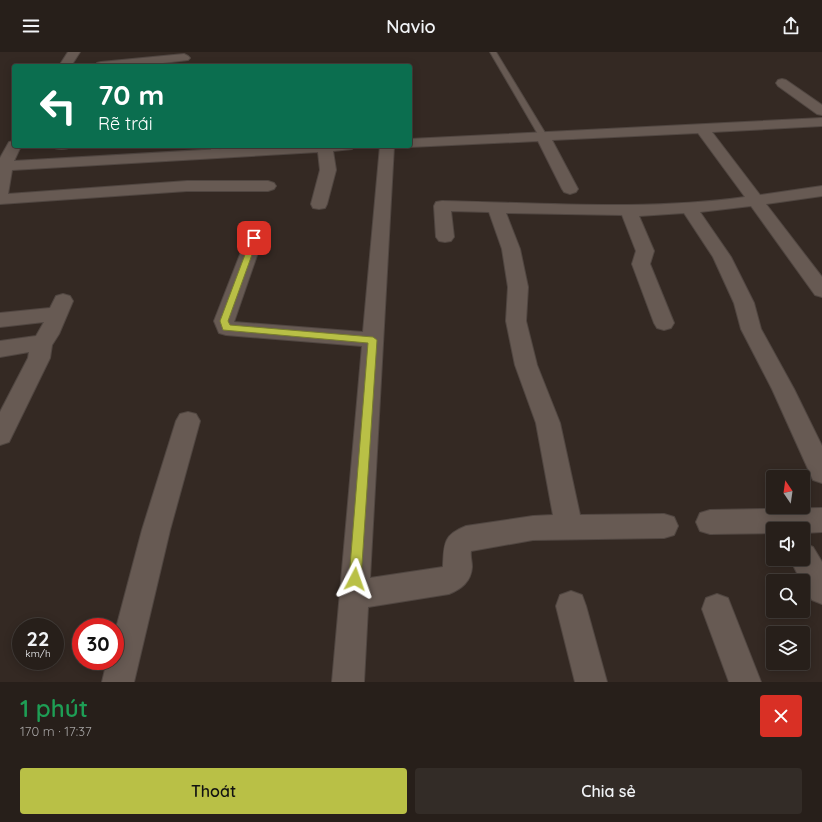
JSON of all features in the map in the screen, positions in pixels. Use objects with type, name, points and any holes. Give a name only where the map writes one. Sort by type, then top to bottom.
[{"type":"street","points":[[66,64],[74,52]]},
{"type":"street","points":[[122,64],[184,58]]},
{"type":"street","points":[[782,83],[822,110]]},
{"type":"street","points":[[412,143],[822,122]]},
{"type":"street","points":[[702,128],[822,291]]},
{"type":"street","points":[[543,136],[570,189]]},
{"type":"street","points":[[0,195],[7,154],[270,148]]},
{"type":"street","points":[[319,204],[328,170],[325,148]]},
{"type":"street","points":[[348,682],[387,148]]},
{"type":"street","points":[[0,199],[187,186],[268,186]]},
{"type":"street","points":[[445,237],[442,206],[646,212],[717,206],[822,191]]},
{"type":"street","points":[[496,208],[511,249],[518,286],[516,321],[526,365],[548,423],[569,528]]},
{"type":"street","points":[[689,208],[722,256],[744,303],[751,329],[784,389],[822,472]]},
{"type":"street","points":[[629,211],[645,251],[641,264],[664,323]]},
{"type":"street","points":[[254,238],[224,321],[226,328],[373,340]]},
{"type":"street","points":[[0,320],[60,308],[49,334],[42,343],[39,358],[0,436]]},
{"type":"street","points":[[0,349],[42,343]]},
{"type":"street","points":[[118,682],[156,530],[188,422]]},
{"type":"street","points":[[808,522],[822,520]]},
{"type":"street","points":[[710,522],[766,524]]},
{"type":"street","points":[[354,595],[449,580],[455,577],[458,572],[457,546],[460,542],[466,539],[533,528],[664,526]]},
{"type":"street","points":[[809,566],[822,590]]},
{"type":"street","points":[[571,606],[591,682]]},
{"type":"street","points":[[717,609],[746,682]]},
{"type":"lane","points":[[493,52],[543,136]]},
{"type":"route","points":[[254,238],[224,321],[226,328],[373,340],[355,579]]}]
